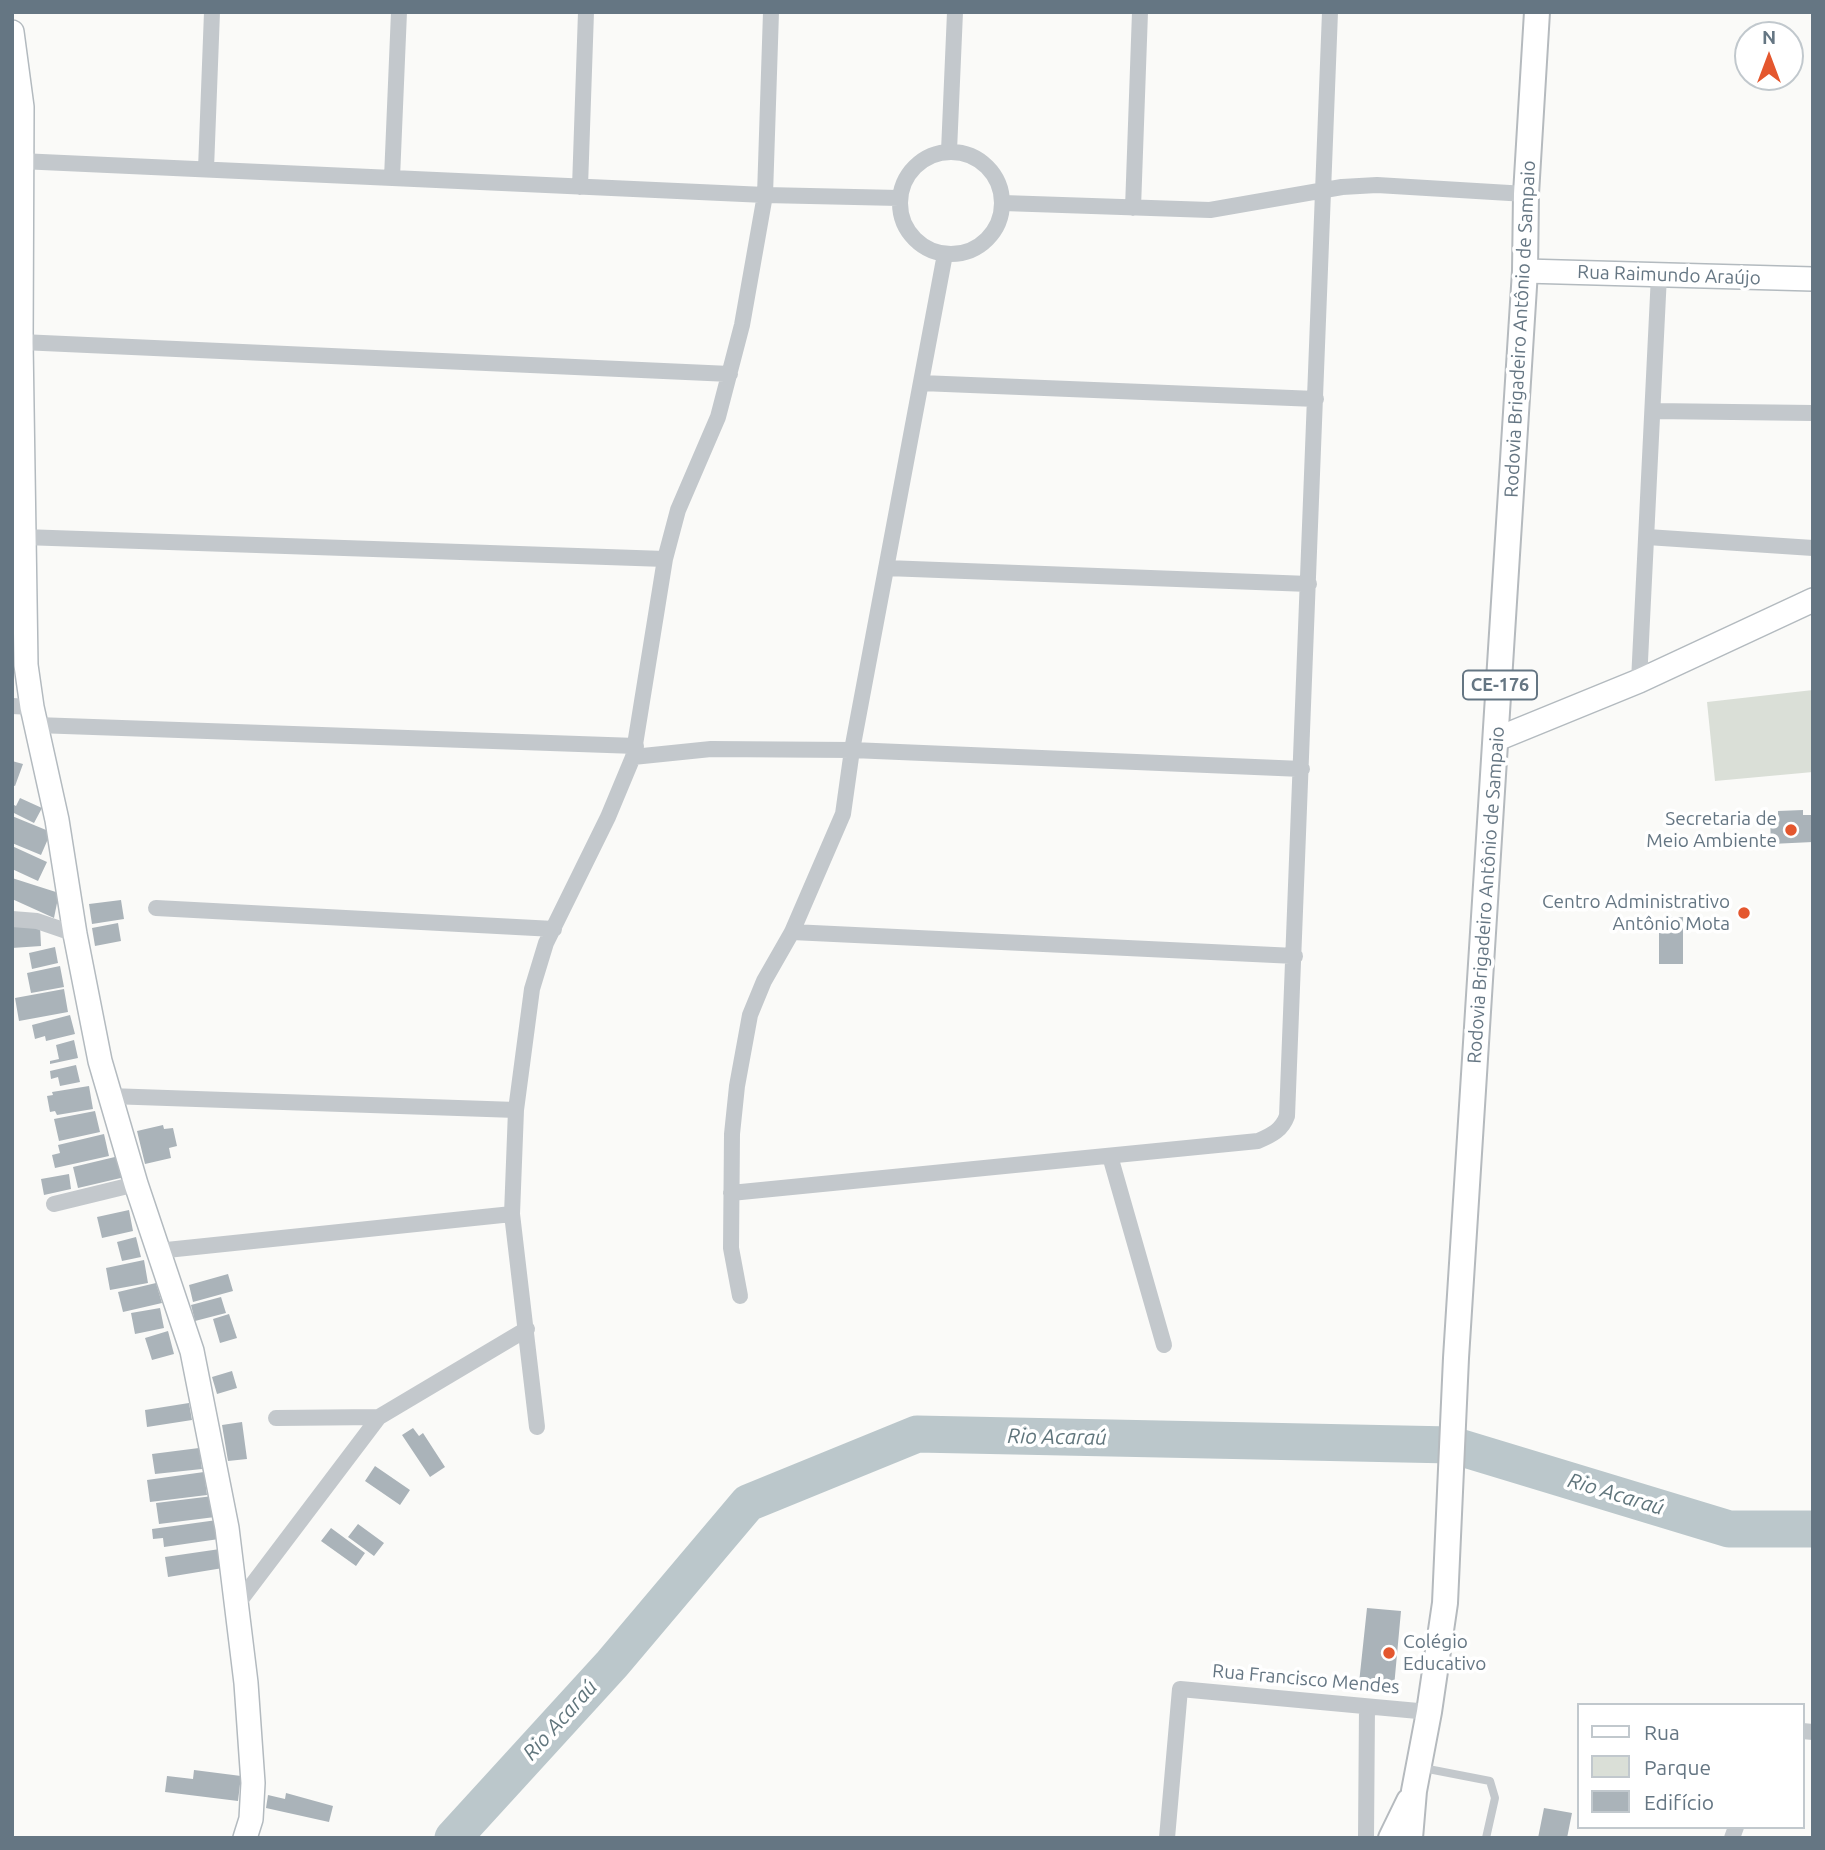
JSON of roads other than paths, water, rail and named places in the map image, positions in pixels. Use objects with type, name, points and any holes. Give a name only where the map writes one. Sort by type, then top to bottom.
[{"type":"main road","name":"Rodovia Brigadeiro Antônio de Sampaio","points":[[1429,1712],[1445,1603],[1456,1358],[1497,739],[1525,271],[1526,194],[1537,12]]},
{"type":"main road","name":"CE-176","points":[[1410,1838],[1429,1712]]},
{"type":"main road","name":"CE-176","points":[[1391,1838],[1417,1779]]},
{"type":"street","points":[[206,169],[212,12]]},
{"type":"street","points":[[392,178],[399,12]]},
{"type":"street","points":[[580,187],[586,12]]},
{"type":"street","points":[[537,1427],[513,1214],[516,1110],[532,989],[546,943],[608,817],[634,751],[665,559],[678,510],[718,417],[730,374],[754,267],[765,195],[771,12]]},
{"type":"street","points":[[949,151],[955,12]]},
{"type":"street","points":[[1133,208],[1140,12]]},
{"type":"street","points":[[731,1193],[1258,1141],[1280,1130],[1287,1116],[1295,956],[1329,12]]},
{"type":"street","points":[[12,32],[22,107],[21,342],[27,713],[57,820],[75,934],[100,1061],[157,1251],[192,1351],[227,1528],[246,1683],[253,1783],[251,1819],[245,1838]]},
{"type":"street","points":[[949,151],[965,153],[981,160],[1000,186],[1003,202],[1000,220],[992,235],[979,246],[963,253],[945,254],[930,250],[916,241],[906,229],[900,214],[900,198],[903,183],[921,160],[949,151]]},
{"type":"street","points":[[20,160],[765,195],[900,198]]},
{"type":"street","points":[[1003,202],[1210,210],[1342,187],[1377,185],[1526,194]]},
{"type":"street","points":[[740,1296],[731,1248],[732,1135],[737,1086],[750,1015],[764,981],[792,932],[843,814],[852,750],[945,254]]},
{"type":"street","name":"Rua Raimundo Araújo","points":[[1525,271],[1813,279]]},
{"type":"street","points":[[1639,681],[1659,275]]},
{"type":"street","points":[[21,342],[730,374]]},
{"type":"street","points":[[921,383],[1316,399]]},
{"type":"street","points":[[1653,411],[1813,413]]},
{"type":"street","points":[[23,537],[665,559]]},
{"type":"street","points":[[1647,537],[1813,548]]},
{"type":"street","points":[[886,568],[1309,584]]},
{"type":"street","points":[[1497,739],[1639,681],[1813,600]]},
{"type":"street","points":[[27,713],[634,751],[852,750],[1302,769]]},
{"type":"street","points":[[156,908],[554,929]]},
{"type":"street","points":[[12,919],[37,921],[75,934]]},
{"type":"street","points":[[792,932],[1295,956]]},
{"type":"street","points":[[109,1096],[516,1110]]},
{"type":"street","points":[[1110,1156],[1164,1345]]},
{"type":"street","points":[[54,1204],[136,1184]]},
{"type":"street","points":[[157,1251],[513,1214]]},
{"type":"street","points":[[236,1605],[379,1417],[527,1329]]},
{"type":"street","points":[[275,1418],[379,1417]]},
{"type":"street","name":"Rua Francisco Mendes","points":[[1167,1838],[1180,1689],[1429,1712]]},
{"type":"street","points":[[1366,1838],[1367,1707]]},
{"type":"street","points":[[1417,1779],[1420,1838]]},
{"type":"lane","points":[[1417,1779],[1490,1781],[1495,1798],[1486,1838]]},
{"type":"waterway","name":"Rio Acaraú","points":[[453,1838],[612,1664],[748,1503],[917,1434],[1452,1445],[1729,1529],[1813,1529]]},
{"type":"place","name":"Secretaria de Meio Ambiente","points":[[1791,830]]},
{"type":"place","name":"Centro Administrativo Antônio Mota","points":[[1744,913]]},
{"type":"place","name":"Colégio Educativo","points":[[1389,1653]]}]
